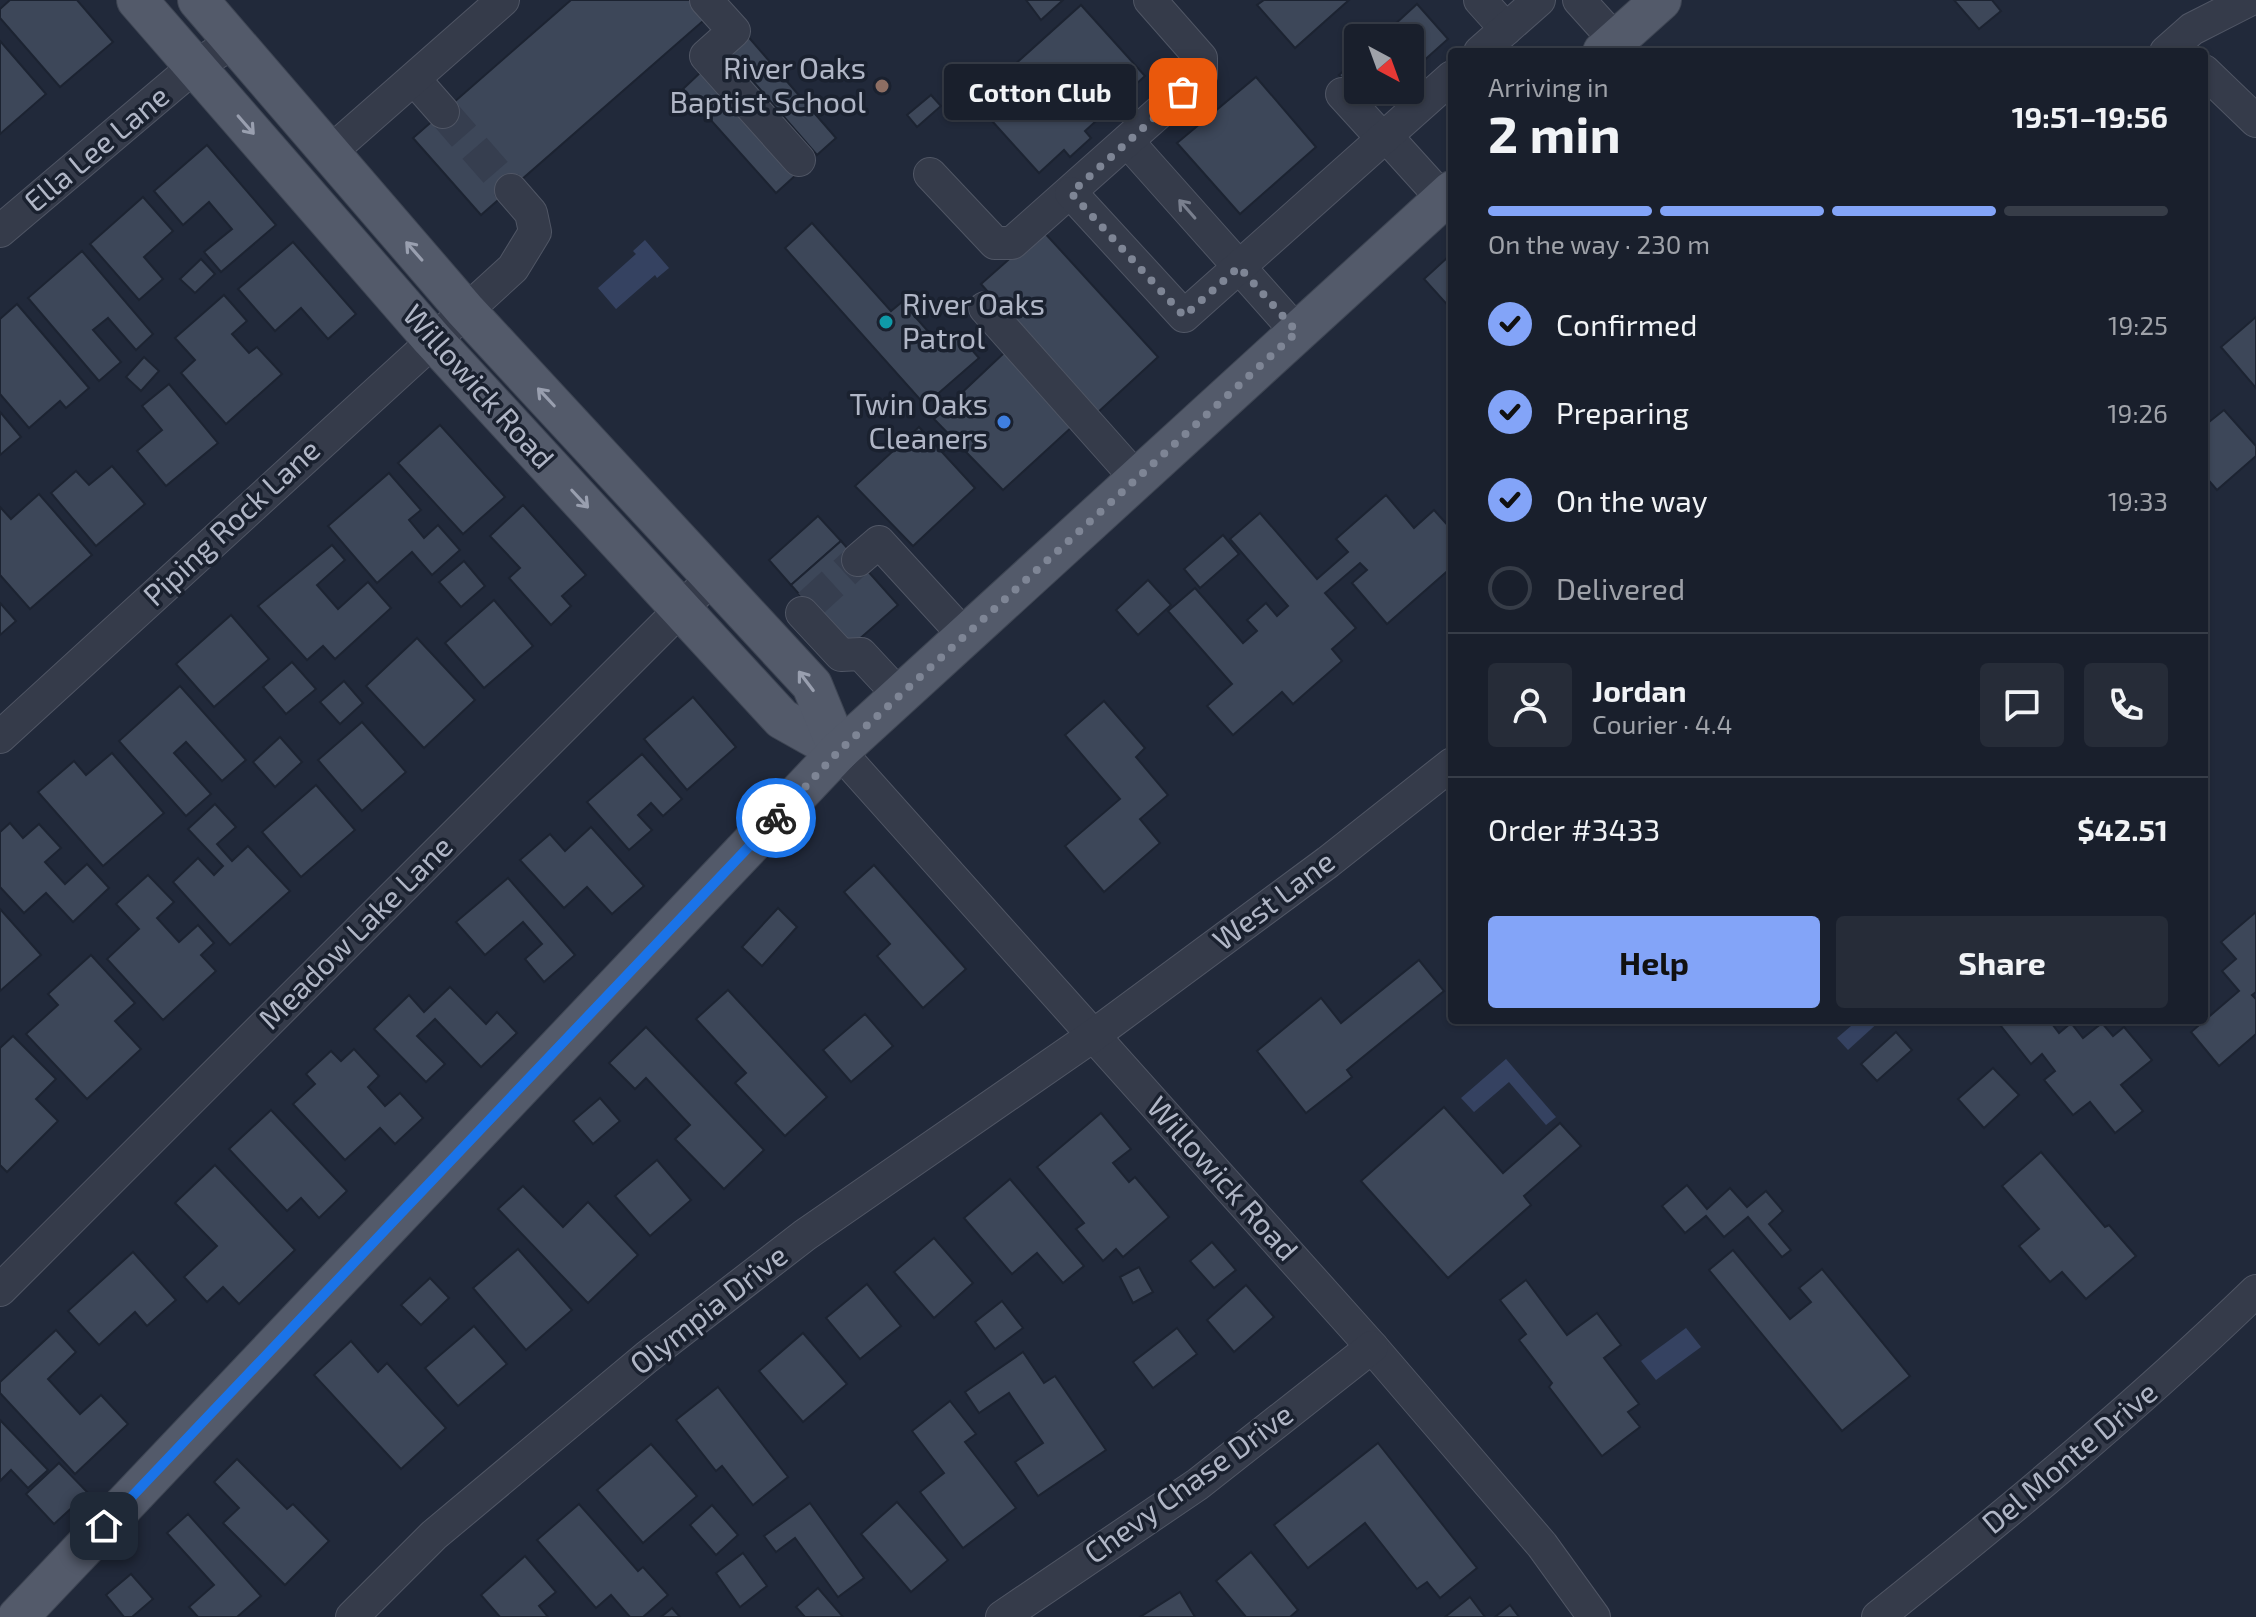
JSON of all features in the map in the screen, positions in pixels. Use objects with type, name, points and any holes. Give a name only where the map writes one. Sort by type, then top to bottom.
[{"type":"main road","name":"Willowick Road","points":[[137,0],[432,339],[782,719],[839,751]]},
{"type":"main road","points":[[1609,46],[1661,0]]},
{"type":"main road","name":"Willowick Road","points":[[201,3],[465,310],[812,685],[839,751]]},
{"type":"main road","points":[[18,1617],[839,751],[1448,195]]},
{"type":"street","points":[[329,153],[503,0]]},
{"type":"street","points":[[706,0],[734,31],[706,56],[799,160]]},
{"type":"street","points":[[930,174],[995,243],[1012,243],[1201,75],[1201,58],[1150,0]]},
{"type":"street","points":[[1480,0],[1506,29]]},
{"type":"street","points":[[1485,48],[1539,0]]},
{"type":"street","points":[[1579,0],[1609,46]]},
{"type":"street","points":[[2179,48],[2208,9],[2249,0]]},
{"type":"street","name":"Ella Lee Lane","points":[[195,66],[201,3]]},
{"type":"street","name":"Ella Lee Lane","points":[[0,231],[195,66],[234,42]]},
{"type":"street","points":[[2208,75],[2256,121]]},
{"type":"street","points":[[414,79],[443,112]]},
{"type":"street","points":[[1071,193],[1184,316],[1448,81]]},
{"type":"street","points":[[1342,94],[1448,195]]},
{"type":"street","points":[[1128,142],[1297,332]]},
{"type":"street","name":"Piping Rock Lane","points":[[0,737],[513,268],[535,232],[531,213],[511,190]]},
{"type":"street","points":[[985,308],[1137,479]]},
{"type":"street","points":[[858,560],[879,542],[965,636]]},
{"type":"street","name":"Meadow Lake Lane","points":[[0,1290],[713,577]]},
{"type":"street","points":[[771,641],[806,609],[841,655],[861,654],[900,696]]},
{"type":"street","name":"Willowick Road","points":[[839,751],[1372,1347],[1542,1545],[1594,1617]]},
{"type":"street","name":"West Lane","points":[[1094,1035],[1328,862],[1448,767]]},
{"type":"street","name":"Olympia Drive","points":[[352,1617],[434,1535],[647,1357],[805,1235],[1094,1035]]},
{"type":"street","name":"Del Monte Drive","points":[[1878,1617],[1999,1520],[2170,1374],[2256,1291]]},
{"type":"street","name":"Chevy Chase Drive","points":[[1002,1617],[1198,1484],[1372,1347]]},
{"type":"water","points":[[645,240],[669,268],[657,278],[655,275],[616,309],[598,288],[636,254],[633,251]]},
{"type":"water","points":[[1853,1024],[1877,1024],[1848,1050],[1837,1038]]},
{"type":"water","points":[[1506,1059],[1556,1117],[1546,1125],[1509,1082],[1474,1112],[1461,1098]]},
{"type":"water","points":[[1686,1328],[1701,1347],[1656,1380],[1641,1361]]},
{"type":"building","points":[[10,0],[77,0],[113,42],[60,87],[0,18],[0,9]]},
{"type":"building","points":[[571,0],[698,0],[711,14],[481,215],[413,138]]},
{"type":"building","points":[[1026,0],[1063,0],[1041,20]]},
{"type":"building","points":[[1264,0],[1349,0],[1295,48],[1257,5]]},
{"type":"building","points":[[1954,0],[1992,0],[2001,11],[1979,29]]},
{"type":"building","points":[[1417,4],[1448,39],[1424,60],[1424,24],[1395,24]]},
{"type":"building","points":[[1081,5],[1145,76],[1085,131],[1091,138],[1070,157],[1064,150],[1039,173],[974,101]]},
{"type":"building","points":[[745,33],[836,138],[817,155],[726,50]]},
{"type":"building","points":[[0,41],[46,94],[0,134]]},
{"type":"building","points":[[703,70],[797,174],[776,193],[683,89]]},
{"type":"building","points":[[1256,77],[1316,147],[1240,214],[1177,143]]},
{"type":"building","points":[[931,95],[941,106],[917,127],[907,115]]},
{"type":"building","points":[[207,145],[276,225],[221,272],[204,252],[232,229],[209,202],[183,225],[154,191]]},
{"type":"building","points":[[143,197],[173,231],[144,257],[163,279],[139,300],[90,244]]},
{"type":"building","name":"River Oaks Patrol","points":[[812,223],[891,311],[902,302],[942,347],[957,333],[979,358],[925,405],[785,248]]},
{"type":"building","points":[[1042,230],[1158,357],[1096,414],[981,284]]},
{"type":"building","points":[[293,242],[356,314],[328,339],[301,308],[275,331],[238,289]]},
{"type":"building","points":[[82,251],[153,334],[136,350],[108,318],[93,330],[121,362],[99,381],[28,298]]},
{"type":"building","points":[[1448,257],[1448,306],[1424,279]]},
{"type":"building","points":[[201,259],[215,274],[195,293],[180,279]]},
{"type":"building","points":[[224,295],[247,321],[232,334],[249,353],[257,347],[282,374],[226,424],[181,373],[195,360],[175,338]]},
{"type":"building","points":[[17,304],[89,388],[66,408],[60,401],[29,428],[0,394],[0,319]]},
{"type":"building","points":[[2256,317],[2256,388],[2221,347]]},
{"type":"building","name":"Twin Oaks Cleaners","points":[[1005,352],[1074,425],[1003,490],[934,419]]},
{"type":"building","points":[[144,357],[159,371],[141,391],[126,377]]},
{"type":"building","points":[[169,384],[218,443],[166,486],[137,451],[162,430],[142,406]]},
{"type":"building","points":[[2224,410],[2256,446],[2256,456],[2217,490],[2208,480],[2208,423]]},
{"type":"building","points":[[0,412],[21,437],[0,455]]},
{"type":"building","points":[[440,425],[505,497],[463,534],[398,463]]},
{"type":"building","points":[[919,427],[975,488],[913,546],[855,486]]},
{"type":"building","points":[[112,466],[145,504],[96,546],[51,493],[76,471],[89,485]]},
{"type":"building","points":[[389,473],[421,510],[409,520],[424,538],[438,525],[460,550],[432,575],[412,552],[377,583],[328,526]]},
{"type":"building","points":[[39,494],[92,555],[30,609],[0,575],[0,507],[11,519]]},
{"type":"building","points":[[1386,495],[1414,528],[1434,510],[1448,526],[1448,571],[1387,624],[1352,583],[1367,570],[1360,563],[1325,593],[1356,628],[1332,649],[1342,661],[1293,704],[1282,692],[1233,735],[1207,706],[1232,684],[1168,611],[1195,588],[1243,643],[1257,631],[1247,620],[1266,603],[1277,616],[1288,606],[1230,539],[1260,513],[1317,579],[1348,552],[1336,539]]},
{"type":"building","points":[[523,505],[586,575],[562,596],[571,606],[551,625],[509,578],[520,568],[490,536]]},
{"type":"building","points":[[818,516],[841,541],[791,585],[769,560]]},
{"type":"building","points":[[1223,535],[1239,554],[1200,588],[1184,569]]},
{"type":"building","points":[[841,541],[898,605],[848,649],[791,585]]},
{"type":"building","points":[[332,545],[345,560],[317,585],[338,609],[368,582],[391,608],[335,659],[323,646],[307,660],[258,606]]},
{"type":"building","points":[[464,561],[485,586],[461,607],[439,582]]},
{"type":"building","points":[[1148,580],[1171,605],[1138,635],[1116,610]]},
{"type":"building","points":[[494,600],[533,646],[484,688],[445,643]]},
{"type":"building","points":[[0,603],[16,621],[0,635]]},
{"type":"building","points":[[231,615],[269,659],[214,707],[176,664]]},
{"type":"building","points":[[417,638],[475,700],[424,748],[366,686]]},
{"type":"building","points":[[292,662],[316,689],[286,714],[263,687]]},
{"type":"building","points":[[344,681],[363,703],[340,724],[320,702]]},
{"type":"building","points":[[180,686],[246,760],[222,781],[186,742],[174,753],[211,794],[186,816],[119,741]]},
{"type":"building","points":[[693,697],[736,747],[687,790],[644,739]]},
{"type":"building","points":[[1104,701],[1145,748],[1136,757],[1168,795],[1140,819],[1160,843],[1104,892],[1065,846],[1120,799],[1065,735]]},
{"type":"building","points":[[362,722],[406,772],[362,811],[318,760]]},
{"type":"building","points":[[280,737],[302,762],[275,787],[253,762]]},
{"type":"building","points":[[112,753],[164,813],[103,866],[38,792],[74,761],[86,775]]},
{"type":"building","points":[[642,754],[682,799],[663,816],[651,803],[638,815],[652,830],[629,850],[587,802]]},
{"type":"building","points":[[316,785],[355,830],[301,877],[262,832]]},
{"type":"building","points":[[215,804],[236,827],[217,844],[232,861],[248,846],[290,891],[230,945],[173,882],[198,858],[214,875],[223,866],[188,829]]},
{"type":"building","points":[[10,823],[23,838],[39,824],[61,848],[45,862],[65,884],[87,864],[109,888],[73,922],[46,893],[24,913],[0,887],[0,832]]},
{"type":"building","points":[[591,827],[644,886],[612,914],[587,887],[564,908],[520,860],[550,834],[565,851]]},
{"type":"building","points":[[874,865],[966,969],[923,1008],[877,956],[890,944],[844,892]]},
{"type":"building","points":[[148,875],[174,902],[157,918],[179,942],[198,925],[214,943],[201,955],[216,971],[163,1020],[107,959],[139,929],[116,904]]},
{"type":"building","points":[[508,878],[575,955],[544,982],[525,959],[542,944],[523,922],[485,955],[456,922]]},
{"type":"building","points":[[778,908],[797,927],[762,966],[742,947]]},
{"type":"building","points":[[0,909],[41,955],[0,991]]},
{"type":"building","points":[[2256,912],[2256,992],[2252,995],[2256,999],[2256,1034],[2219,1066],[2191,1032],[2200,1024],[2208,1024],[2208,1017],[2239,991],[2222,971],[2236,959],[2221,942]]},
{"type":"building","points":[[91,955],[135,1003],[115,1021],[141,1049],[87,1099],[26,1034],[58,1005],[48,994]]},
{"type":"building","points":[[1419,960],[1444,991],[1347,1070],[1352,1077],[1306,1113],[1257,1051],[1321,998],[1341,1023]]},
{"type":"building","points":[[450,987],[486,1024],[497,1012],[517,1033],[481,1067],[435,1019],[417,1036],[445,1064],[426,1082],[374,1029],[409,995],[424,1012]]},
{"type":"building","points":[[728,990],[827,1097],[785,1136],[735,1083],[746,1073],[696,1019]]},
{"type":"building","points":[[865,1014],[893,1046],[851,1082],[823,1050]]},
{"type":"building","points":[[2052,1024],[2059,1033],[2072,1024],[2083,1038],[2101,1024],[2113,1036],[2124,1027],[2152,1060],[2121,1085],[2143,1111],[2115,1133],[2090,1102],[2073,1115],[2044,1080],[2055,1071],[2042,1054],[2031,1064],[2001,1026]]},
{"type":"building","points":[[646,1027],[764,1150],[724,1189],[675,1139],[690,1125],[646,1078],[635,1089],[609,1063]]},
{"type":"building","points":[[1896,1032],[1912,1050],[1877,1081],[1861,1064]]},
{"type":"building","points":[[13,1036],[56,1079],[36,1099],[58,1121],[7,1172],[0,1165],[0,1048]]},
{"type":"building","points":[[354,1049],[379,1076],[368,1087],[385,1106],[400,1093],[423,1118],[395,1144],[380,1128],[345,1160],[293,1104],[315,1084],[306,1074],[331,1051],[341,1061]]},
{"type":"building","points":[[1993,1068],[2019,1095],[1984,1128],[1958,1099]]},
{"type":"building","points":[[600,1098],[620,1121],[593,1144],[573,1121]]},
{"type":"building","points":[[1444,1107],[1503,1173],[1560,1123],[1581,1146],[1524,1196],[1531,1205],[1448,1278],[1361,1181]]},
{"type":"building","points":[[271,1110],[347,1191],[319,1218],[301,1198],[287,1211],[229,1149]]},
{"type":"building","points":[[1101,1113],[1131,1149],[1113,1163],[1129,1182],[1135,1177],[1169,1217],[1123,1257],[1116,1249],[1103,1261],[1076,1229],[1084,1223],[1037,1167]]},
{"type":"building","points":[[2041,1152],[2105,1227],[2109,1225],[2136,1256],[2086,1299],[2062,1272],[2050,1282],[2019,1246],[2039,1229],[2002,1186]]},
{"type":"building","points":[[657,1160],[691,1200],[650,1236],[615,1196]]},
{"type":"building","points":[[215,1165],[295,1250],[239,1304],[223,1287],[207,1302],[184,1277],[217,1246],[175,1203]]},
{"type":"building","points":[[1010,1179],[1084,1266],[1063,1283],[1037,1253],[1012,1274],[964,1218]]},
{"type":"building","points":[[1687,1185],[1707,1209],[1730,1188],[1747,1207],[1766,1191],[1783,1211],[1769,1224],[1791,1250],[1782,1257],[1748,1217],[1724,1237],[1706,1216],[1685,1233],[1662,1206]]},
{"type":"building","points":[[523,1186],[563,1227],[588,1202],[638,1255],[588,1303],[498,1209]]},
{"type":"building","points":[[934,1238],[973,1283],[934,1318],[894,1272]]},
{"type":"building","points":[[1212,1242],[1236,1270],[1214,1288],[1190,1261]]},
{"type":"building","points":[[518,1249],[572,1310],[526,1350],[473,1288]]},
{"type":"building","points":[[1733,1250],[1790,1319],[1811,1302],[1799,1288],[1822,1269],[1910,1376],[1842,1431],[1709,1270]]},
{"type":"building","points":[[133,1252],[176,1300],[147,1326],[135,1312],[99,1345],[68,1311]]},
{"type":"building","points":[[1139,1267],[1153,1292],[1133,1303],[1120,1277]]},
{"type":"building","points":[[430,1278],[449,1298],[421,1325],[401,1305]]},
{"type":"building","points":[[1526,1280],[1567,1335],[1597,1313],[1621,1345],[1604,1358],[1639,1404],[1628,1412],[1640,1427],[1602,1456],[1549,1387],[1552,1383],[1519,1340],[1526,1334],[1500,1300]]},
{"type":"building","points":[[867,1284],[901,1326],[860,1359],[826,1318]]},
{"type":"building","points":[[1246,1285],[1274,1317],[1234,1352],[1207,1320]]},
{"type":"building","points":[[1002,1301],[1023,1328],[995,1349],[975,1322]]},
{"type":"building","points":[[474,1326],[507,1364],[458,1406],[425,1368]]},
{"type":"building","points":[[1177,1328],[1197,1354],[1153,1388],[1133,1362]]},
{"type":"building","points":[[56,1330],[76,1352],[48,1379],[80,1414],[101,1395],[128,1424],[75,1474],[0,1393],[0,1382]]},
{"type":"building","points":[[803,1333],[847,1384],[803,1422],[759,1371]]},
{"type":"building","points":[[351,1341],[378,1372],[387,1363],[446,1428],[401,1469],[314,1375]]},
{"type":"building","points":[[1023,1352],[1044,1383],[1055,1376],[1106,1450],[1038,1496],[1015,1462],[1043,1443],[1009,1393],[979,1413],[965,1392]]},
{"type":"building","points":[[718,1387],[788,1477],[753,1505],[722,1466],[716,1471],[676,1420]]},
{"type":"building","points":[[950,1401],[976,1434],[965,1442],[1016,1508],[963,1548],[920,1492],[944,1473],[912,1431]]},
{"type":"building","points":[[0,1420],[48,1470],[28,1488],[11,1470],[0,1481]]},
{"type":"building","points":[[1378,1443],[1477,1568],[1440,1598],[1427,1582],[1417,1589],[1365,1523],[1308,1568],[1274,1525]]},
{"type":"building","points":[[651,1444],[697,1496],[643,1543],[597,1490]]},
{"type":"building","points":[[237,1459],[287,1509],[293,1504],[329,1541],[285,1585],[223,1523],[239,1508],[214,1482]]},
{"type":"building","points":[[59,1463],[88,1493],[54,1524],[26,1494]]},
{"type":"building","points":[[897,1502],[948,1560],[911,1592],[861,1534]]},
{"type":"building","points":[[810,1503],[864,1578],[838,1597],[795,1538],[776,1552],[764,1536]]},
{"type":"building","points":[[579,1504],[638,1571],[643,1567],[668,1595],[643,1617],[630,1617],[611,1595],[596,1608],[537,1540]]},
{"type":"building","points":[[712,1505],[738,1535],[716,1555],[690,1525]]},
{"type":"building","points":[[188,1514],[261,1596],[237,1617],[198,1617],[189,1607],[214,1585],[167,1533]]},
{"type":"building","points":[[1251,1552],[1298,1610],[1290,1617],[1246,1617],[1216,1581]]},
{"type":"building","points":[[743,1553],[767,1586],[740,1607],[716,1573]]},
{"type":"building","points":[[525,1556],[556,1592],[539,1606],[548,1617],[500,1617],[481,1595]]},
{"type":"building","points":[[131,1574],[153,1599],[132,1617],[124,1617],[106,1595]]},
{"type":"building","points":[[818,1588],[843,1617],[805,1617],[796,1607]]},
{"type":"building","points":[[1180,1592],[1195,1617],[1140,1617]]},
{"type":"building","points":[[1470,1597],[1485,1617],[1445,1617]]},
{"type":"building","points":[[1510,1605],[1519,1617],[1495,1617]]},
{"type":"building","points":[[672,1608],[680,1617],[661,1617]]},
{"type":"tunnel","points":[[443,112],[511,190]]},
{"type":"tunnel","points":[[809,605],[858,560]]},
{"type":"way so far","points":[[776,818],[839,751],[1297,332],[1239,267],[1184,316],[1071,193],[1183,92]]},
{"type":"place","name":"River Oaks Baptist School","points":[[882,86]]},
{"type":"place","name":"Cotton Club","points":[[1183,92]]},
{"type":"place","name":"River Oaks Patrol","points":[[886,322]]},
{"type":"place","name":"Twin Oaks Cleaners","points":[[1004,422]]},
{"type":"route","points":[[104,1526],[776,818]]}]
